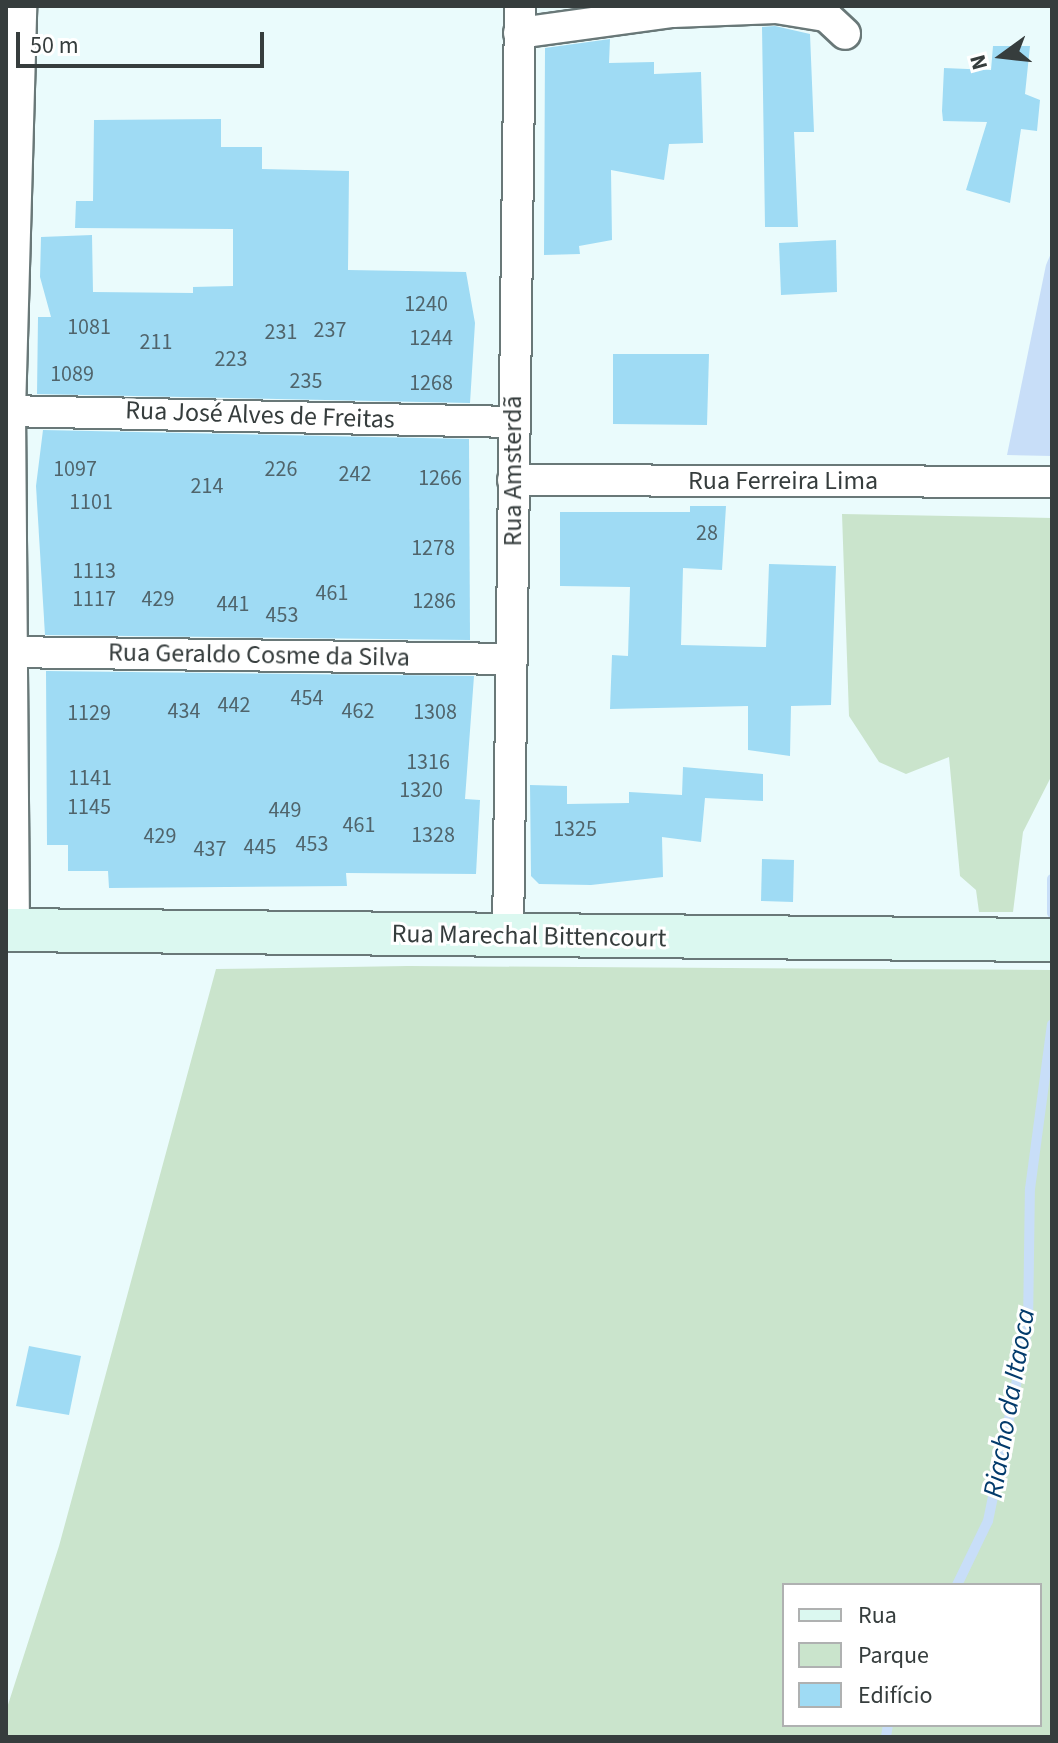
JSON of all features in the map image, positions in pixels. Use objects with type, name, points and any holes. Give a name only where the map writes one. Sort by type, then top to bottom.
[{"type":"main road","name":"Rua Marechal Bittencourt","points":[[10,930],[1052,940]]},
{"type":"street","points":[[10,930],[8,411],[11,139],[21,6]]},
{"type":"street","points":[[519,19],[776,8],[826,16],[845,34]]},
{"type":"street","name":"Rua Amsterdã","points":[[508,937],[519,19]]},
{"type":"street","name":"Rua José Alves de Freitas","points":[[8,411],[513,422]]},
{"type":"street","name":"Rua Ferreira Lima","points":[[513,480],[1052,482]]},
{"type":"street","name":"Rua Geraldo Cosme da Silva","points":[[10,652],[512,659]]},
{"type":"green space","points":[[842,514],[1052,518],[1052,775],[1023,832],[1013,912],[979,912],[976,890],[960,876],[949,757],[906,774],[879,762],[849,716]]},
{"type":"green space","points":[[408,966],[1052,970],[1052,1737],[6,1737],[6,1711],[59,1546],[216,969]]},
{"type":"water","points":[[1052,251],[1052,456],[1007,455],[1046,265]]},
{"type":"building","points":[[775,26],[810,34],[814,132],[794,132],[798,227],[765,227],[762,27]]},
{"type":"building","points":[[610,39],[609,63],[654,62],[654,74],[701,72],[703,143],[669,144],[664,180],[611,170],[612,240],[579,246],[580,254],[544,255],[545,48]]},
{"type":"building","points":[[993,46],[1030,46],[1025,94],[1040,100],[1037,131],[1021,129],[1010,203],[966,190],[987,122],[943,121],[944,68],[991,70]]},
{"type":"building","points":[[221,119],[221,147],[262,147],[262,169],[349,171],[348,270],[466,272],[475,323],[470,403],[37,394],[38,317],[51,317],[40,277],[41,237],[92,235],[93,292],[193,293],[193,287],[233,286],[233,229],[75,228],[76,201],[93,201],[94,120]]},
{"type":"building","points":[[836,240],[837,292],[781,295],[779,243]]},
{"type":"building","points":[[613,354],[709,354],[707,425],[613,424]]},
{"type":"building","points":[[43,430],[469,439],[470,640],[45,635],[36,486]]},
{"type":"building","points":[[690,506],[726,506],[722,570],[683,568],[681,645],[766,647],[769,564],[836,566],[831,705],[791,706],[790,756],[748,750],[748,706],[610,709],[612,655],[628,656],[630,587],[560,586],[560,512],[690,512]]},
{"type":"building","points":[[46,671],[474,676],[465,799],[480,800],[476,874],[346,873],[347,886],[109,888],[108,871],[68,871],[68,845],[47,845]]},
{"type":"building","points":[[683,767],[763,774],[763,801],[705,798],[701,842],[662,837],[663,877],[591,885],[539,884],[531,876],[530,785],[567,786],[567,804],[629,803],[629,792],[682,795]]},
{"type":"building","points":[[762,859],[794,860],[793,902],[761,901]]},
{"type":"building","points":[[29,1346],[81,1356],[69,1415],[16,1406]]},
{"type":"waterway","name":"Riacho da Itaoca","points":[[1052,879],[1052,913]]},
{"type":"waterway","name":"Riacho da Itaoca","points":[[958,1583],[988,1521],[1028,1326],[1030,1189],[1052,1024]]},
{"type":"waterway","name":"Riacho da Itaoca","points":[[886,1737],[888,1727]]}]
